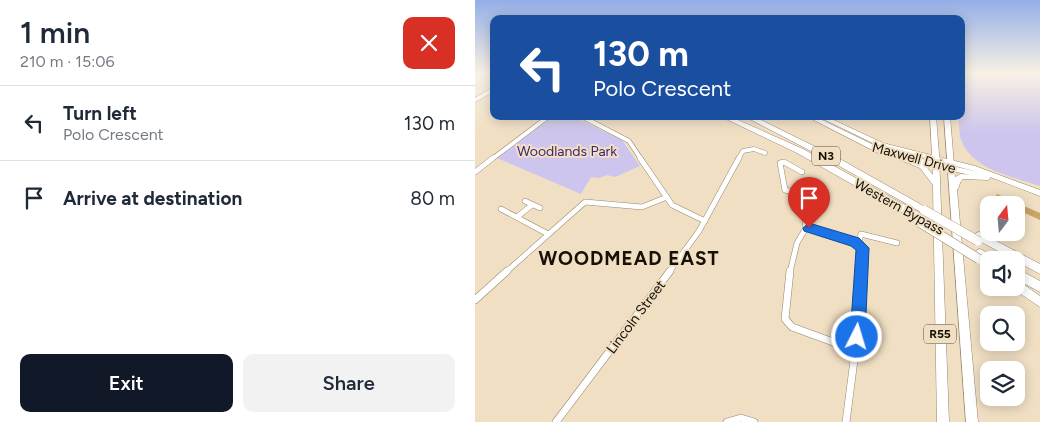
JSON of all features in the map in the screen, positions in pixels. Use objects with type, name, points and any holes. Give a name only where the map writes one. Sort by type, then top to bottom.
[{"type":"highway","name":"Western Bypass","points":[[732,120],[800,151],[873,193],[979,238],[998,251]]},
{"type":"highway","name":"Western Bypass","points":[[754,120],[837,161],[923,215]]},
{"type":"highway","points":[[923,215],[980,256]]},
{"type":"highway","points":[[979,238],[1040,269]]},
{"type":"highway","points":[[1025,267],[1040,276]]},
{"type":"highway","points":[[1025,278],[1040,287]]},
{"type":"highway","points":[[1025,291],[1040,302]]},
{"type":"main road","name":"Maxwell Drive","points":[[817,120],[869,146],[902,158],[973,168],[1040,193]]},
{"type":"main road","name":"Maxwell Drive","points":[[829,120],[881,146],[936,162]]},
{"type":"main road","name":"R55","points":[[933,120],[938,188],[937,246],[943,422]]},
{"type":"main road","name":"R55","points":[[947,120],[972,422]]},
{"type":"main road","points":[[902,158],[923,166],[938,188]]},
{"type":"main road","name":"Maxwell Drive","points":[[951,165],[1025,188]]},
{"type":"main road","points":[[954,192],[960,177],[988,178]]},
{"type":"street","points":[[475,100],[488,93]]},
{"type":"street","points":[[475,172],[544,120]]},
{"type":"street","points":[[589,120],[629,141],[675,208],[705,222]]},
{"type":"street","name":"Lincoln Street","points":[[556,422],[676,265],[705,222],[743,151],[754,149],[765,153]]},
{"type":"street","points":[[802,172],[784,162],[780,163],[785,190],[801,194],[806,208],[804,217],[806,228]]},
{"type":"street","points":[[475,300],[580,206],[590,201],[642,207],[667,197]]},
{"type":"street","points":[[525,201],[540,208]]},
{"type":"street","points":[[517,217],[532,204]]},
{"type":"street","points":[[501,208],[548,234]]},
{"type":"street","points":[[855,350],[792,326],[785,319],[790,270],[801,231],[806,228],[860,245]]},
{"type":"street","points":[[845,422],[855,350],[864,254],[860,245],[861,234],[897,243]]},
{"type":"street","points":[[970,403],[977,422]]},
{"type":"street","points":[[727,422],[741,418],[754,422]]},
{"type":"green space","points":[[965,93],[1040,93],[1040,186],[1005,175],[982,164],[972,157],[965,148],[960,136],[958,120],[965,120]]},
{"type":"green space","name":"Woodlands Park","points":[[548,120],[580,120],[622,140],[640,166],[615,177],[607,175],[599,178],[591,177],[581,194],[497,158]]},
{"type":"building","points":[[1025,206],[1040,213],[1040,220],[1025,213]]},
{"type":"district","name":"WOODMEAD EAST","points":[[629,258]]},
{"type":"route","points":[[809,228],[855,242],[863,248],[857,337]]}]
